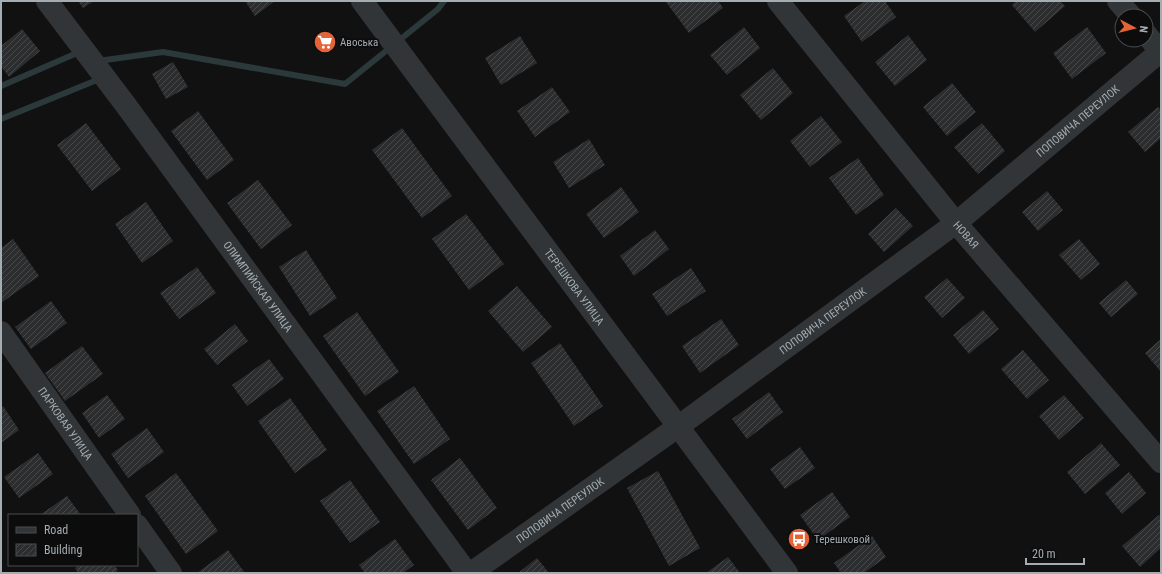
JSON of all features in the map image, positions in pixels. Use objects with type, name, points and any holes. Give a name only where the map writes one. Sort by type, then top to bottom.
[{"type":"street","name":"ОЛИМПИЙСКАЯ УЛИЦА","points":[[47,1],[467,573]]},
{"type":"street","name":"ТЕРЕШКОВА УЛИЦА","points":[[362,1],[787,573]]},
{"type":"street","name":"НОВАЯ","points":[[778,1],[956,223],[1161,462]]},
{"type":"street","points":[[1154,44],[1161,52]]},
{"type":"street","name":"ПОПОВИЧА ПЕРЕУЛОК","points":[[471,573],[679,426],[956,223],[1161,52]]},
{"type":"street","name":"ПАРКОВАЯ УЛИЦА","points":[[1,332],[129,514]]},
{"type":"street","points":[[138,526],[171,573]]},
{"type":"building","points":[[78,1],[94,1],[83,8]]},
{"type":"building","points":[[245,1],[275,1],[255,16]]},
{"type":"building","points":[[718,1],[723,8],[689,33],[666,2]]},
{"type":"building","points":[[865,1],[885,1],[896,17],[862,42],[844,16]]},
{"type":"building","points":[[1016,1],[1060,1],[1065,6],[1035,32],[1012,5]]},
{"type":"building","points":[[744,27],[760,48],[727,75],[710,55]]},
{"type":"building","points":[[1087,27],[1106,53],[1072,79],[1053,53]]},
{"type":"building","points":[[22,29],[40,51],[9,77],[1,66],[1,46]]},
{"type":"building","points":[[908,35],[927,60],[895,86],[875,62]]},
{"type":"building","points":[[520,36],[537,63],[501,85],[485,58]]},
{"type":"building","points":[[173,62],[188,87],[166,99],[152,74]]},
{"type":"building","points":[[773,68],[793,93],[761,120],[740,95]]},
{"type":"building","points":[[952,83],[976,112],[947,136],[923,107]]},
{"type":"building","points":[[552,87],[570,112],[535,137],[517,111]]},
{"type":"building","points":[[1158,107],[1161,110],[1161,138],[1145,152],[1128,132]]},
{"type":"building","points":[[198,111],[234,160],[207,180],[171,131]]},
{"type":"building","points":[[821,116],[842,142],[810,167],[790,141]]},
{"type":"building","points":[[86,123],[121,169],[92,191],[57,145]]},
{"type":"building","points":[[982,123],[1005,151],[978,174],[954,147]]},
{"type":"building","points":[[402,128],[452,196],[422,218],[372,150]]},
{"type":"building","points":[[589,139],[605,165],[569,188],[553,162]]},
{"type":"building","points":[[858,158],[884,195],[856,215],[829,178]]},
{"type":"building","points":[[258,180],[292,225],[261,249],[227,203]]},
{"type":"building","points":[[621,187],[639,212],[604,238],[586,214]]},
{"type":"building","points":[[1047,191],[1063,210],[1038,231],[1022,212]]},
{"type":"building","points":[[146,202],[173,241],[142,263],[115,224]]},
{"type":"building","points":[[896,208],[913,226],[884,252],[868,234]]},
{"type":"building","points":[[466,214],[504,264],[469,290],[432,239]]},
{"type":"building","points":[[655,230],[669,249],[634,276],[620,256]]},
{"type":"building","points":[[13,239],[39,276],[1,303],[1,248]]},
{"type":"building","points":[[1079,239],[1100,264],[1081,280],[1059,255]]},
{"type":"building","points":[[306,250],[337,298],[310,316],[279,267]]},
{"type":"building","points":[[197,267],[216,293],[179,319],[160,293]]},
{"type":"building","points":[[691,268],[706,291],[667,316],[652,294]]},
{"type":"building","points":[[947,278],[965,298],[942,318],[924,297]]},
{"type":"building","points":[[1126,280],[1138,294],[1111,317],[1099,303]]},
{"type":"building","points":[[517,286],[552,327],[523,352],[488,311]]},
{"type":"building","points":[[51,301],[67,323],[31,349],[15,327]]},
{"type":"building","points":[[983,310],[999,329],[969,354],[953,335]]},
{"type":"building","points":[[357,312],[399,372],[365,396],[323,336]]},
{"type":"building","points":[[721,319],[739,345],[700,373],[682,346]]},
{"type":"building","points":[[235,324],[248,341],[217,365],[204,349]]},
{"type":"building","points":[[1161,339],[1161,372],[1145,353]]},
{"type":"building","points":[[560,343],[603,406],[574,426],[531,363]]},
{"type":"building","points":[[82,346],[103,374],[65,401],[45,373]]},
{"type":"building","points":[[1023,350],[1049,380],[1027,399],[1001,369]]},
{"type":"building","points":[[269,359],[284,379],[247,406],[232,385]]},
{"type":"building","points":[[414,386],[450,439],[414,464],[377,411]]},
{"type":"building","points":[[769,392],[783,412],[747,439],[732,419]]},
{"type":"building","points":[[107,395],[125,419],[99,438],[82,413]]},
{"type":"building","points":[[1064,395],[1084,418],[1059,440],[1039,416]]},
{"type":"building","points":[[290,398],[327,450],[295,473],[258,421]]},
{"type":"building","points":[[3,406],[19,430],[1,443],[1,408]]},
{"type":"building","points":[[147,428],[164,452],[128,478],[111,454]]},
{"type":"building","points":[[1101,443],[1120,465],[1085,494],[1067,472]]},
{"type":"building","points":[[800,447],[815,468],[785,489],[770,469]]},
{"type":"building","points":[[38,453],[53,474],[19,498],[4,477]]},
{"type":"building","points":[[460,458],[497,508],[468,530],[431,480]]},
{"type":"building","points":[[658,471],[700,548],[669,566],[627,488]]},
{"type":"building","points":[[1129,472],[1146,493],[1122,514],[1105,493]]},
{"type":"building","points":[[176,473],[218,531],[186,554],[145,496]]},
{"type":"building","points":[[350,480],[380,522],[350,543],[320,501]]},
{"type":"building","points":[[832,492],[850,517],[818,540],[800,515]]},
{"type":"building","points":[[67,496],[80,514],[41,514]]},
{"type":"building","points":[[1159,515],[1161,517],[1161,548],[1140,567],[1122,546]]},
{"type":"building","points":[[872,536],[886,557],[864,573],[841,573],[834,563]]},
{"type":"building","points":[[395,539],[414,565],[403,573],[365,573],[359,565]]},
{"type":"building","points":[[228,550],[245,573],[197,573]]},
{"type":"building","points":[[728,557],[740,573],[706,573]]},
{"type":"building","points":[[537,558],[549,573],[518,573]]},
{"type":"building","points":[[78,566],[115,566],[118,570],[115,573],[78,573],[75,568]]},
{"type":"waterway","points":[[98,61],[163,52],[345,84],[438,9],[444,1]]},
{"type":"waterway","points":[[1,86],[77,53],[80,56]]},
{"type":"waterway","points":[[1,119],[102,78]]},
{"type":"place","name":"Авоська","points":[[325,42]]},
{"type":"place","name":"Терешковой","points":[[799,539]]}]
